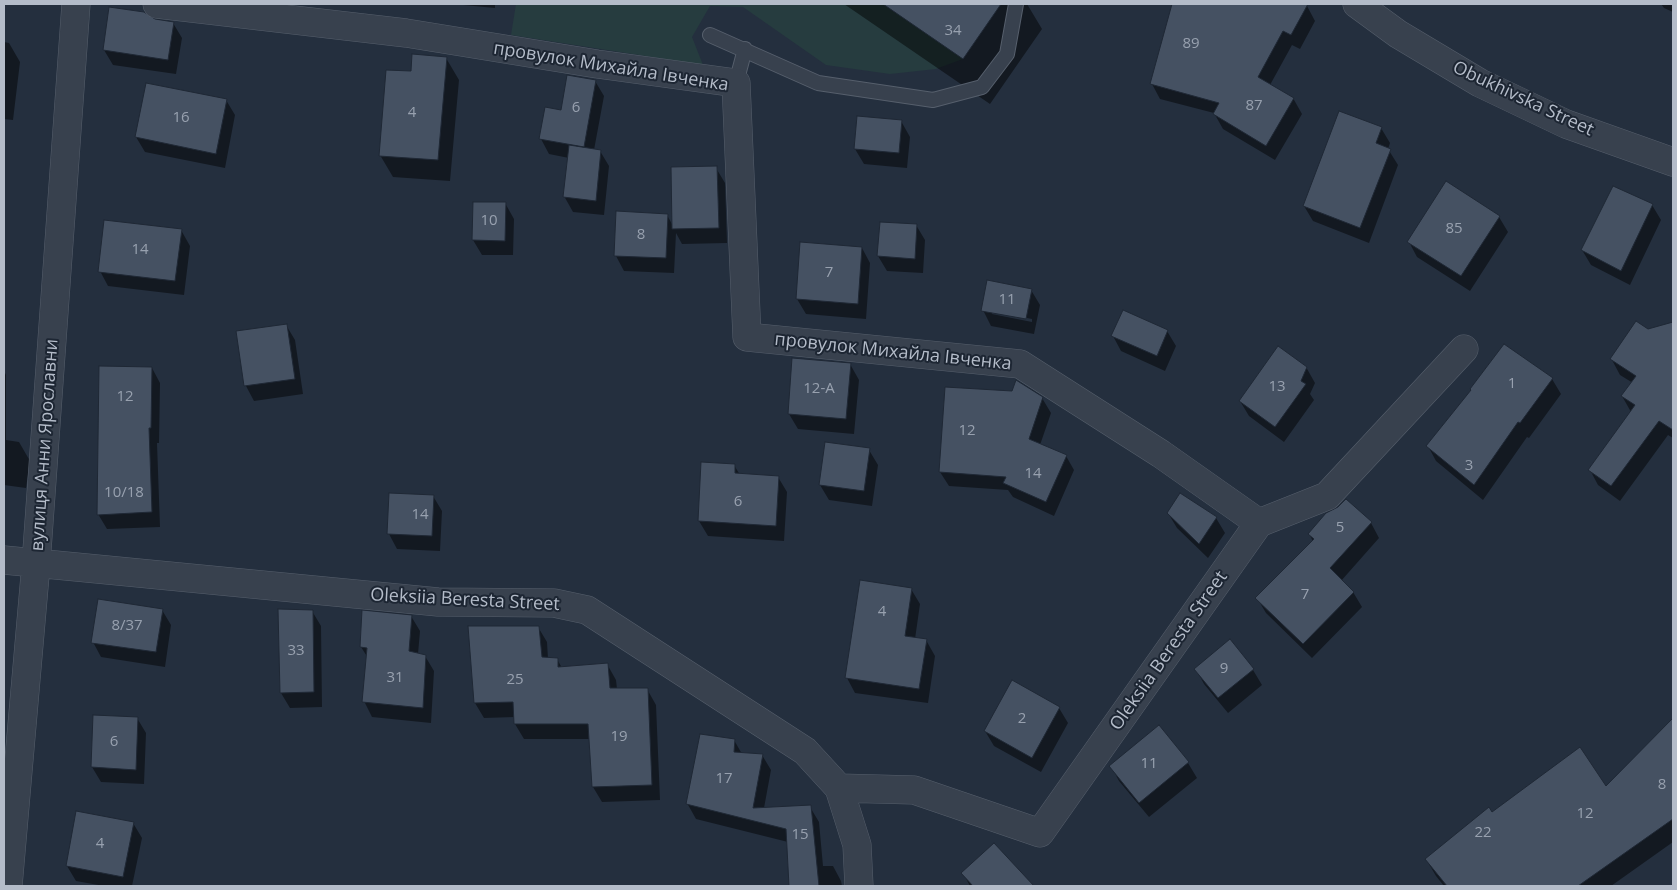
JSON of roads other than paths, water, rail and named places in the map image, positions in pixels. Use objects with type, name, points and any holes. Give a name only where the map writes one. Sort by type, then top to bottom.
[{"type":"street","name":"вулиця Анни Ярославни","points":[[8,886],[36,564],[76,4]]},
{"type":"street","name":"провулок Михайла Івченка","points":[[157,4],[406,33],[598,64],[736,83],[747,337],[1020,364],[1161,454],[1259,523]]},
{"type":"street","name":"Obukhivska Street","points":[[1357,4],[1398,34],[1480,83],[1566,124],[1673,162]]},
{"type":"street","points":[[1259,523],[1327,496],[1464,349]]},
{"type":"street","name":"Oleksiia Beresta Street","points":[[839,788],[914,790],[1040,833],[1259,523]]},
{"type":"street","name":"Oleksiia Beresta Street","points":[[4,560],[438,602],[554,603],[587,610],[805,751],[839,788],[857,846],[859,886]]},
{"type":"lane","points":[[710,35],[818,83],[933,100],[982,87],[1007,54],[1016,4]]},
{"type":"lane","points":[[736,83],[745,49]]}]
